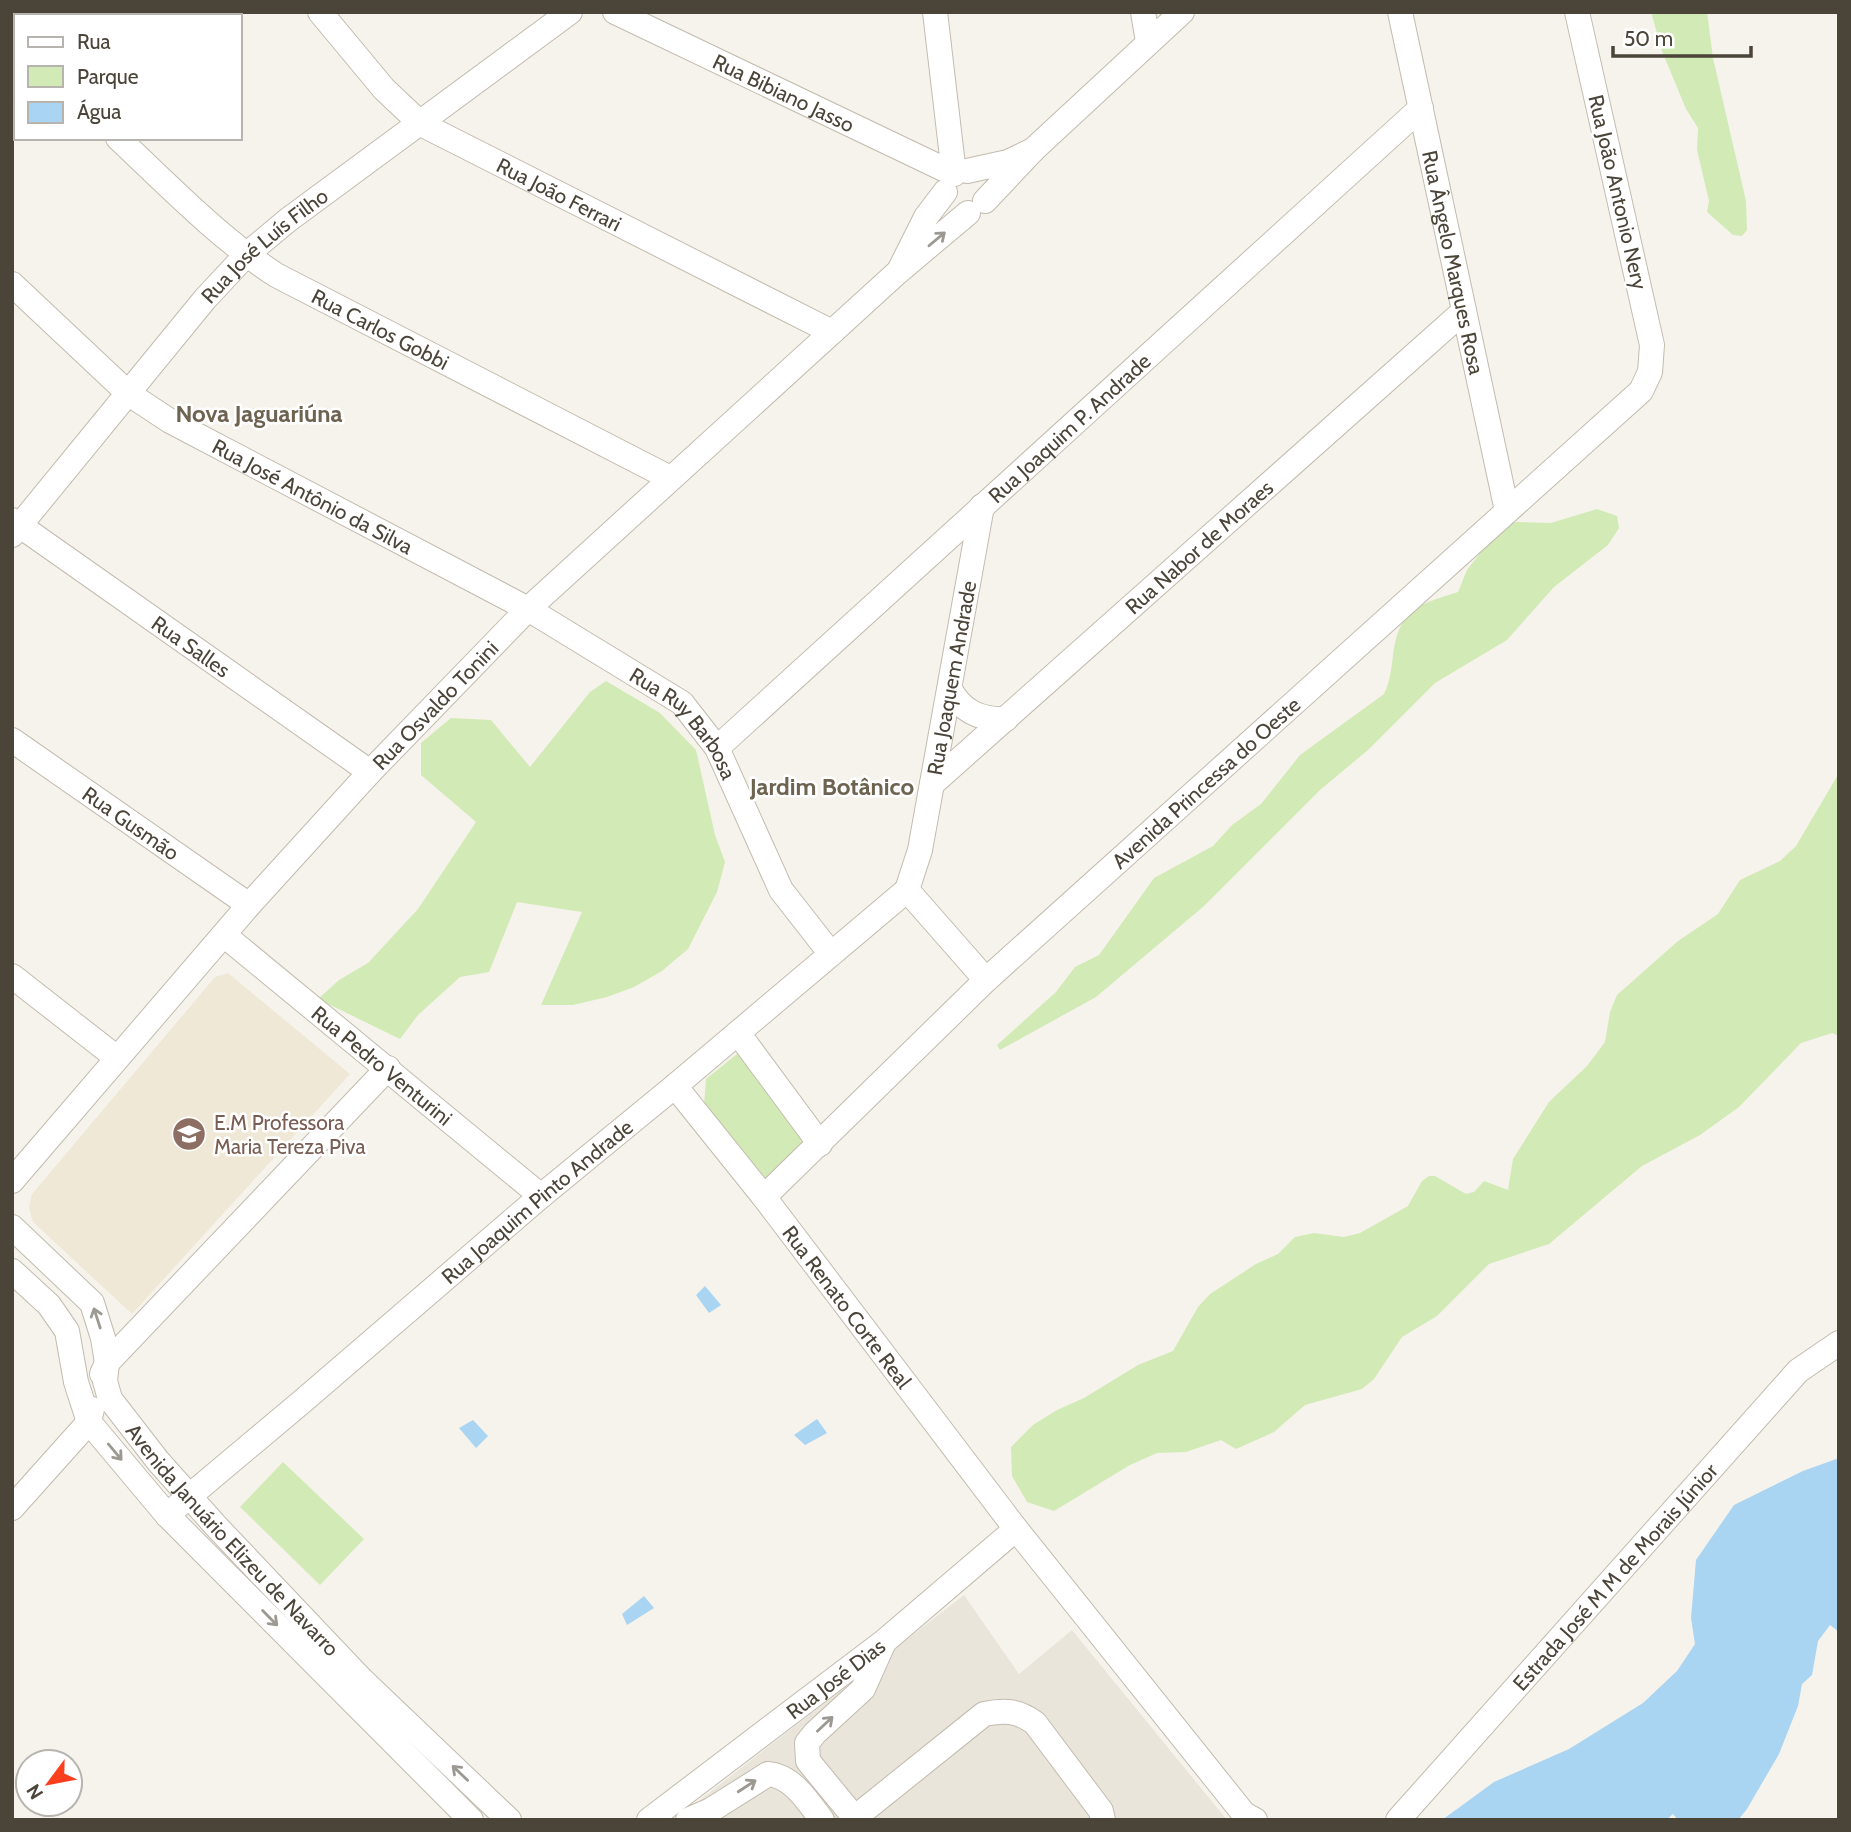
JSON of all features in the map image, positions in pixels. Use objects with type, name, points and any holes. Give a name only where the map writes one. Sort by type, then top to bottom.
[{"type":"street","name":"Rua João Ferrari","points":[[320,12],[384,89],[421,124],[832,332]]},
{"type":"street","name":"Rua José Luís Filho","points":[[15,527],[129,394],[205,299],[246,255],[288,220],[570,12]]},
{"type":"street","name":"Rua Bibiano Jasso","points":[[615,12],[956,179]]},
{"type":"street","points":[[935,12],[956,179],[949,204],[954,209],[976,207],[987,194],[984,181],[974,172],[956,179]]},
{"type":"street","points":[[1143,12],[1148,43]]},
{"type":"street","name":"Rua Osvaldo Tonini","points":[[12,1181],[249,905],[370,772],[528,609],[899,271],[976,207],[1033,150],[1182,12]]},
{"type":"street","name":"Rua Ângelo Marques Rosa","points":[[1400,12],[1507,511]]},
{"type":"street","name":"Rua João Antonio Nery","points":[[1577,12],[1652,345],[1650,372]]},
{"type":"street","name":"Rua Joaquim P. Andrade","points":[[717,748],[1421,108]]},
{"type":"street","name":"Rua Carlos Gobbi","points":[[120,140],[205,221],[246,255],[276,275],[670,478]]},
{"type":"street","name":"Rua Osvaldo Tonini","points":[[899,271],[926,217],[956,179],[1009,162],[1033,150]]},
{"type":"street","name":"Rua José Antônio da Silva","points":[[12,284],[129,394],[170,421],[528,609]]},
{"type":"street","name":"Rua Nabor de Moraes","points":[[932,785],[1464,311]]},
{"type":"street","name":"Avenida Princessa do Oeste","points":[[764,1197],[986,980],[1641,391],[1650,372]]},
{"type":"street","name":"Rua Joaquem Andrade","points":[[907,890],[920,850],[982,506]]},
{"type":"street","name":"Rua Salles","points":[[15,527],[370,772]]},
{"type":"street","name":"Rua Ruy Barbosa","points":[[528,609],[682,703],[717,748],[781,890],[831,954]]},
{"type":"street","points":[[950,689],[956,701],[968,710],[989,719],[1006,719]]},
{"type":"street","name":"Rua Gusmão","points":[[12,740],[249,905]]},
{"type":"street","points":[[907,890],[986,980]]},
{"type":"street","name":"Rua Joaquim Pinto Andrade","points":[[167,1515],[541,1196],[907,890]]},
{"type":"street","name":"Rua Pedro Venturini","points":[[224,935],[541,1196]]},
{"type":"street","points":[[12,976],[117,1058]]},
{"type":"street","points":[[738,1034],[820,1144]]},
{"type":"street","points":[[12,1508],[89,1422],[95,1391],[107,1363],[388,1068]]},
{"type":"street","name":"Rua Renato Corte Real","points":[[675,1086],[764,1197],[1016,1530]]},
{"type":"street","name":"Avenida Januário Elizeu de Navarro","points":[[12,1227],[92,1303],[103,1338],[110,1399],[190,1496],[361,1679],[509,1820]]},
{"type":"street","name":"Avenida Januário Elizeu de Navarro","points":[[12,1271],[49,1305],[67,1331],[76,1382],[89,1422],[167,1515],[471,1820]]},
{"type":"street","name":"Estrada José M M de Morais Júnior","points":[[1398,1820],[1798,1371],[1839,1343]]},
{"type":"street","points":[[1016,1530],[1244,1814],[1255,1820]]},
{"type":"street","name":"Rua José Dias","points":[[649,1820],[886,1640],[1016,1530]]},
{"type":"street","points":[[886,1640],[863,1689],[807,1743],[808,1761],[853,1819],[984,1714],[1005,1710],[1022,1714],[1035,1723],[1101,1811],[1103,1820]]},
{"type":"street","points":[[688,1820],[711,1810],[768,1774],[779,1775],[788,1781],[822,1820]]},
{"type":"shaded area","name":"E.M Professora Maria Tereza Piva","points":[[228,973],[350,1074],[132,1314],[33,1222],[29,1207],[32,1194],[215,977]]},
{"type":"shaded area","points":[[964,1595],[1019,1674],[1072,1630],[1227,1820],[674,1820]]},
{"type":"green space","points":[[1651,12],[1707,12],[1713,58],[1746,201],[1747,230],[1742,236],[1733,235],[1707,212],[1709,201],[1697,150],[1698,128],[1686,109],[1662,51]]},
{"type":"green space","points":[[1597,509],[1617,516],[1619,528],[1608,545],[1554,587],[1507,640],[1435,683],[1368,750],[1320,790],[1204,906],[1096,997],[1000,1050],[997,1045],[1056,992],[1075,967],[1099,955],[1154,878],[1213,846],[1232,825],[1261,804],[1300,755],[1384,694],[1396,640],[1405,619],[1421,606],[1458,592],[1467,570],[1500,528],[1516,522],[1551,523]]},
{"type":"green space","points":[[606,681],[660,713],[696,750],[715,835],[725,862],[717,892],[688,949],[662,971],[634,987],[573,1005],[541,1005],[582,912],[517,902],[489,972],[460,977],[418,1015],[400,1039],[318,999],[339,980],[368,963],[418,909],[476,822],[421,775],[421,743],[451,718],[491,720],[530,767],[590,692]]},
{"type":"green space","points":[[1839,773],[1839,1036],[1832,1033],[1801,1043],[1739,1107],[1700,1135],[1642,1166],[1549,1244],[1489,1264],[1437,1316],[1402,1337],[1374,1379],[1362,1389],[1305,1405],[1274,1432],[1236,1449],[1221,1440],[1186,1452],[1157,1453],[1130,1465],[1054,1511],[1027,1502],[1012,1476],[1011,1447],[1033,1425],[1138,1365],[1173,1351],[1198,1307],[1210,1294],[1256,1264],[1278,1254],[1295,1237],[1314,1233],[1344,1237],[1360,1233],[1408,1206],[1422,1181],[1429,1176],[1435,1176],[1466,1194],[1474,1192],[1484,1181],[1508,1190],[1513,1159],[1549,1102],[1587,1066],[1605,1042],[1610,1012],[1617,995],[1678,941],[1718,914],[1740,880],[1780,861],[1796,846]]},
{"type":"green space","points":[[742,1050],[809,1138],[759,1184],[704,1105],[706,1079]]},
{"type":"green space","points":[[283,1462],[364,1539],[320,1585],[240,1507]]},
{"type":"water","points":[[705,1286],[721,1305],[709,1313],[696,1295]]},
{"type":"water","points":[[817,1419],[827,1433],[805,1445],[794,1435]]},
{"type":"water","points":[[473,1420],[488,1436],[476,1448],[459,1428]]},
{"type":"water","points":[[1839,1458],[1839,1632],[1830,1625],[1818,1641],[1812,1675],[1802,1684],[1798,1706],[1779,1754],[1738,1820],[1678,1820],[1673,1814],[1666,1820],[1442,1820],[1494,1782],[1569,1749],[1643,1703],[1677,1671],[1695,1644],[1691,1618],[1696,1560],[1734,1505],[1803,1471]]},
{"type":"water","points":[[644,1596],[654,1608],[627,1625],[622,1614]]},
{"type":"place","name":"E.M Professora Maria Tereza Piva","points":[[189,1134]]},
{"type":"district","name":"Nova Jaguariúna","points":[[259,413]]},
{"type":"district","name":"Jardim Botânico","points":[[832,786]]}]
